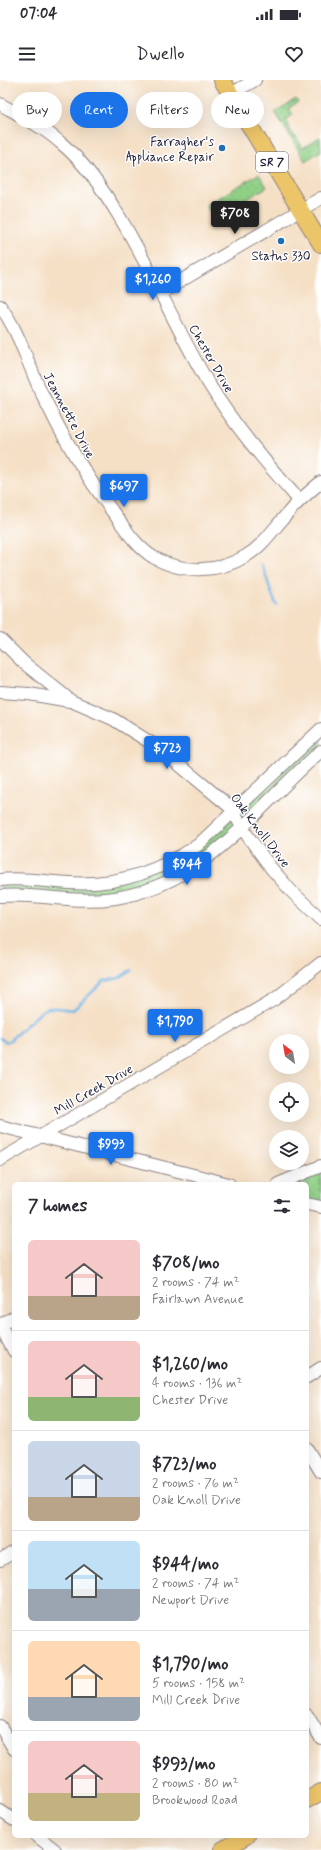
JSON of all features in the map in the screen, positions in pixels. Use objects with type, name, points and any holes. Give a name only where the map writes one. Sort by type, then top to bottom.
[{"type":"main road","name":"SR 7","points":[[222,80],[230,92]]},
{"type":"main road","name":"SR 7","points":[[251,128],[321,244]]},
{"type":"main road","points":[[309,1799],[321,1792]]},
{"type":"main road","points":[[224,1844],[240,1838]]},
{"type":"street","points":[[234,92],[255,80]]},
{"type":"street","name":"Chester Drive","points":[[0,104],[41,127],[62,143],[96,180],[141,252],[192,354],[223,406],[261,457],[299,500]]},
{"type":"street","points":[[162,292],[321,198]]},
{"type":"street","name":"Jeannette Drive","points":[[0,306],[13,326],[42,396],[77,459],[130,535],[154,557],[172,565],[192,569],[212,569],[232,564],[246,556],[264,542],[299,500],[321,482]]},
{"type":"street","name":"Oak Knoll Drive","points":[[0,639],[24,663],[71,701],[113,719],[159,748],[230,807],[271,868],[292,892],[321,919]]},
{"type":"street","points":[[0,692],[29,694],[71,701]]},
{"type":"street","points":[[0,880],[87,884],[112,882],[157,869],[179,858],[198,845],[321,729]]},
{"type":"street","points":[[0,896],[25,895],[88,900],[115,898],[140,892],[163,884],[187,872],[213,854],[321,751]]},
{"type":"street","points":[[25,895],[26,880]]},
{"type":"street","name":"Mill Creek Drive","points":[[0,1160],[275,999],[321,963]]},
{"type":"street","points":[[0,1126],[221,1182]]},
{"type":"street","points":[[283,1182],[321,1166]]},
{"type":"street","points":[[309,1205],[321,1208]]},
{"type":"street","points":[[12,1318],[0,1326],[12,1347]]},
{"type":"street","points":[[309,1376],[321,1368]]},
{"type":"street","points":[[309,1452],[321,1472]]},
{"type":"street","points":[[0,1560],[12,1553]]},
{"type":"street","points":[[309,1717],[321,1738]]},
{"type":"street","points":[[0,1726],[12,1746]]},
{"type":"street","points":[[0,1811],[12,1819]]},
{"type":"street","points":[[40,1838],[55,1850]]},
{"type":"green space","points":[[296,99],[298,102],[289,108],[293,115],[286,120],[294,138],[296,137],[303,148],[320,137],[321,151],[305,161],[275,112]]},
{"type":"green space","points":[[259,174],[267,187],[214,219],[206,205]]},
{"type":"green space","points":[[321,729],[321,751],[208,858],[115,898],[0,896],[0,880],[87,884],[179,858]]},
{"type":"green space","points":[[321,1166],[321,1207],[309,1204],[309,1182],[283,1182]]},
{"type":"waterway","points":[[261,564],[277,605]]},
{"type":"waterway","points":[[0,1038],[6,1042],[10,1040],[42,1011],[48,1008],[73,1010],[104,981],[119,978],[131,970]]},
{"type":"place","name":"Farragher's Appliance Repair","points":[[222,148]]},
{"type":"place","name":"Status 330","points":[[281,241]]}]
